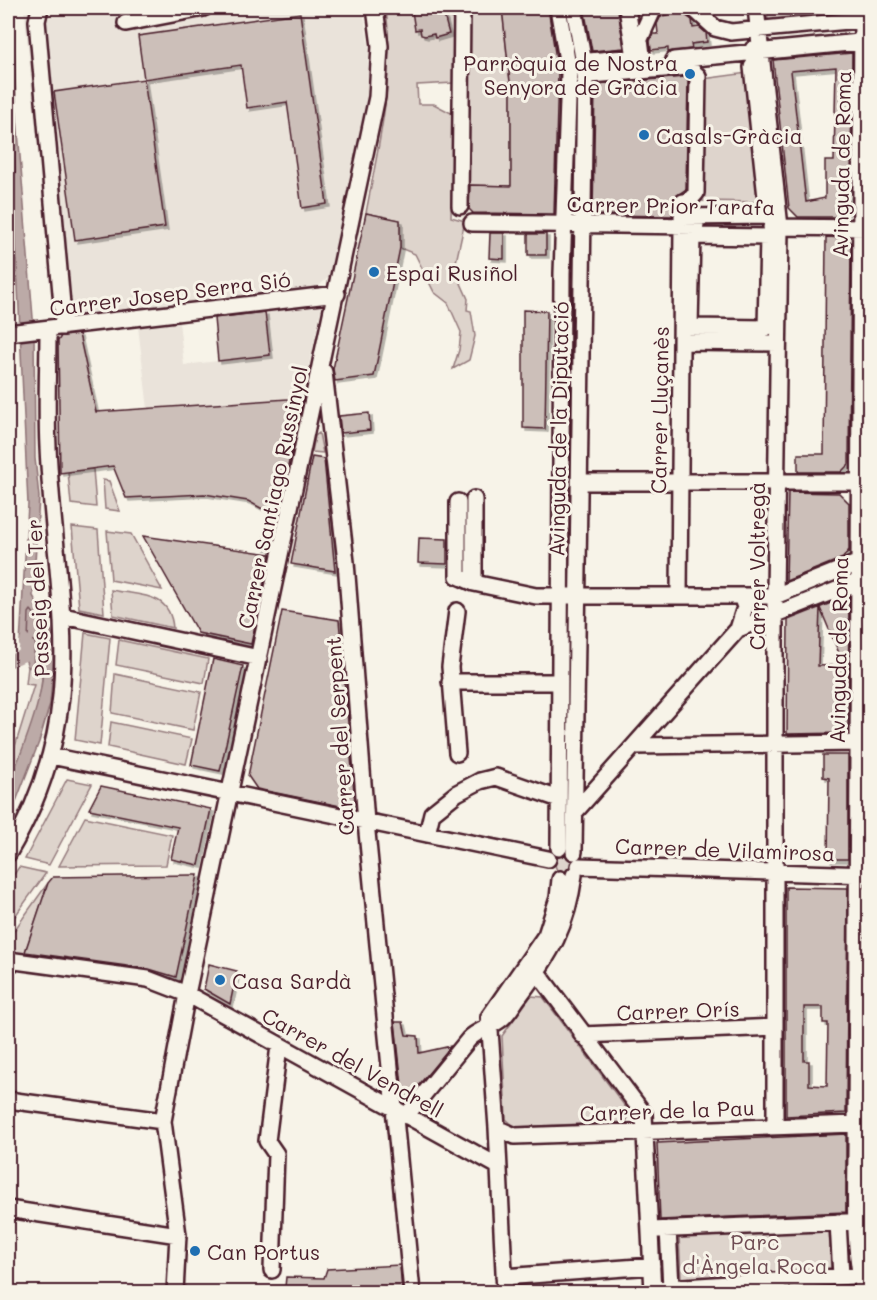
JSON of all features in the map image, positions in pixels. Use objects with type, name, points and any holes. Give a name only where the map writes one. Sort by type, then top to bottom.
[{"type":"street","points":[[40,8],[37,21],[64,327]]},
{"type":"street","points":[[126,23],[204,8]]},
{"type":"street","name":"Carrer Santiago Russinyol","points":[[175,1293],[178,1235],[163,1121],[187,994],[377,97],[380,46],[375,8]]},
{"type":"street","points":[[460,206],[462,8]]},
{"type":"street","name":"Avinguda de la Diputació","points":[[558,8],[569,72],[564,225],[569,595],[575,812],[566,863]]},
{"type":"street","name":"Avinguda de la Diputació","points":[[566,863],[559,799],[560,682],[579,482],[581,225],[588,68],[574,8]]},
{"type":"street","points":[[627,8],[635,57],[590,61],[588,68],[591,75],[688,66],[698,76],[696,193],[688,202],[683,202],[682,217],[768,216],[752,67],[755,67],[758,50]]},
{"type":"street","points":[[642,64],[640,39],[654,8]]},
{"type":"street","points":[[693,8],[716,28],[731,32],[756,31],[865,16]]},
{"type":"street","points":[[749,8],[756,31]]},
{"type":"street","name":"Carrer Voltregà","points":[[756,8],[758,50],[780,227],[775,596],[777,745],[775,1126]]},
{"type":"street","name":"Avinguda de Roma","points":[[864,1293],[863,1221],[856,1124],[863,874],[858,743],[865,579],[860,482],[865,228],[865,16]]},
{"type":"street","points":[[588,68],[866,41]]},
{"type":"street","name":"Carrer Prior Tarafa","points":[[472,223],[865,228]]},
{"type":"street","name":"Carrer Lluçanès","points":[[678,596],[682,226]]},
{"type":"street","points":[[692,236],[768,237],[766,328],[690,327],[692,236]]},
{"type":"street","name":"Carrer Josep Serra Sió","points":[[8,333],[337,294]]},
{"type":"street","name":"Passeig del Ter","points":[[8,854],[38,795],[51,756],[63,682],[63,616],[48,448],[41,330]]},
{"type":"street","points":[[681,342],[778,343]]},
{"type":"street","name":"Carrer del Serpent","points":[[323,360],[346,562],[366,822],[400,1113],[412,1293]]},
{"type":"street","points":[[579,482],[860,482]]},
{"type":"street","points":[[474,499],[474,583]]},
{"type":"street","points":[[458,502],[458,576],[474,583],[526,595],[775,596],[865,560]]},
{"type":"street","points":[[738,629],[865,579]]},
{"type":"street","points":[[575,812],[738,629],[745,607],[741,596]]},
{"type":"street","points":[[457,611],[450,682],[457,753]]},
{"type":"street","points":[[63,616],[259,658]]},
{"type":"street","points":[[450,682],[560,682]]},
{"type":"street","points":[[634,746],[858,743]]},
{"type":"street","name":"Carrer de Vilamirosa","points":[[51,756],[566,863],[863,874]]},
{"type":"street","points":[[427,834],[432,813],[457,793],[480,781],[496,777],[559,799]]},
{"type":"street","points":[[400,1113],[469,1039],[490,1024],[501,1020],[537,972],[561,934],[571,903],[566,863]]},
{"type":"street","points":[[505,1293],[489,1017],[546,935],[566,863]]},
{"type":"street","name":"Carrer del Vendrell","points":[[8,960],[148,979],[187,994],[498,1166]]},
{"type":"street","points":[[537,972],[582,1035],[644,1114],[653,1291],[671,1287],[865,1275]]},
{"type":"street","name":"Carrer Orís","points":[[582,1035],[775,1027]]},
{"type":"street","points":[[272,1270],[276,1154],[267,1142],[279,1046]]},
{"type":"street","points":[[8,1100],[163,1121]]},
{"type":"street","name":"Carrer de la Pau","points":[[515,1136],[856,1124]]},
{"type":"street","points":[[497,1128],[515,1136],[498,1166]]},
{"type":"street","points":[[8,1209],[178,1235]]},
{"type":"street","points":[[651,1230],[863,1221]]},
{"type":"street","points":[[838,1222],[841,1276]]},
{"type":"street","points":[[668,1229],[671,1287]]},
{"type":"street","points":[[504,1277],[652,1266]]},
{"type":"shaded area","points":[[24,8],[363,8],[369,48],[367,99],[329,277],[315,289],[83,317],[75,313],[54,312]]},
{"type":"shaded area","points":[[322,305],[302,398],[148,409],[138,327],[179,322],[184,365],[270,355],[265,312]]},
{"type":"green space","points":[[386,8],[455,8],[454,83],[417,85],[418,104],[434,104],[453,114],[451,217],[465,221],[456,272],[468,299],[467,310],[471,311],[475,336],[469,360],[453,369],[459,350],[461,332],[448,303],[434,292],[415,254],[400,248],[400,220],[366,213],[387,86]]},
{"type":"green space","points":[[469,8],[502,8],[511,91],[511,186],[467,185]]},
{"type":"green space","points":[[562,8],[570,8],[581,69],[578,220],[568,220]]},
{"type":"green space","points":[[766,8],[852,8],[848,17],[769,25]]},
{"type":"green space","points":[[747,73],[760,202],[701,201],[703,79]]},
{"type":"green space","points":[[8,160],[18,279],[8,280]]},
{"type":"green space","points":[[568,229],[578,229],[573,591],[565,591]]},
{"type":"green space","points":[[319,433],[323,453],[312,452],[315,436]]},
{"type":"green space","points":[[93,469],[96,507],[71,504],[68,472]]},
{"type":"green space","points":[[103,480],[109,481],[120,511],[105,509]]},
{"type":"green space","points":[[72,527],[98,530],[104,613],[79,608]]},
{"type":"green space","points":[[107,531],[131,534],[162,590],[111,580]]},
{"type":"green space","points":[[855,569],[856,577],[784,603],[784,598]]},
{"type":"green space","points":[[111,590],[143,595],[160,602],[171,616],[173,628],[113,615]]},
{"type":"green space","points":[[565,599],[572,599],[570,838],[562,837]]},
{"type":"green space","points":[[85,633],[110,638],[100,745],[75,740]]},
{"type":"green space","points":[[35,640],[41,656],[40,694],[29,735],[8,788],[8,760],[12,756],[34,685],[26,684],[28,667],[32,668]]},
{"type":"green space","points":[[119,640],[208,659],[204,683],[116,665]]},
{"type":"green space","points":[[115,674],[201,692],[193,730],[112,713]]},
{"type":"green space","points":[[111,722],[192,739],[186,764],[108,747]]},
{"type":"green space","points":[[67,779],[92,784],[49,865],[25,859]]},
{"type":"green space","points":[[85,817],[172,835],[166,865],[59,866]]},
{"type":"green space","points":[[564,855],[570,858],[573,864],[570,870],[564,873],[558,870],[555,864],[558,858]]},
{"type":"green space","points":[[19,867],[46,873],[8,926],[8,883]]},
{"type":"green space","points":[[48,883],[24,956],[8,954],[13,932]]},
{"type":"green space","points":[[531,996],[543,997],[630,1113],[626,1122],[515,1127],[506,1119],[502,1036]]},
{"type":"green space","name":"Parc d'Àngela Roca","points":[[829,1227],[831,1270],[681,1279],[679,1235]]},
{"type":"water","points":[[8,8],[13,8],[16,106],[34,330],[35,458],[39,497],[33,596],[49,623],[55,643],[50,704],[39,742],[8,822],[8,789],[35,711],[41,690],[43,670],[41,653],[34,640],[36,647],[33,668],[28,667],[20,644],[28,504],[15,221],[8,160]]},
{"type":"building","points":[[442,8],[449,34],[435,38],[434,34],[425,36],[421,35],[420,29],[415,30],[412,11]]},
{"type":"building","points":[[502,8],[548,8],[558,72],[554,214],[473,213],[469,209],[470,185],[511,186],[511,91]]},
{"type":"building","points":[[584,8],[618,8],[624,48],[592,51]]},
{"type":"building","points":[[681,9],[682,13],[692,20],[693,28],[699,27],[706,33],[707,42],[691,44],[692,49],[668,52],[668,48],[651,50],[650,41],[653,34],[658,34],[657,24],[661,16],[668,15],[667,11]]},
{"type":"building","points":[[300,13],[327,204],[302,208],[287,102],[247,108],[241,65],[144,79],[138,36]]},
{"type":"building","points":[[852,53],[851,190],[846,190],[850,208],[842,217],[798,217],[789,208],[773,60]],"holes":[[[836,67],[834,161],[825,161],[825,198],[806,202],[791,71]]]},
{"type":"building","name":"Casals-Gràcia","points":[[685,77],[688,80],[686,189],[675,197],[672,216],[593,215],[595,84]]},
{"type":"building","points":[[144,79],[165,227],[75,240],[54,92]]},
{"type":"building","points":[[366,213],[400,220],[400,248],[374,376],[335,381],[333,369]]},
{"type":"building","points":[[490,233],[504,233],[504,259],[489,258]]},
{"type":"building","points":[[528,234],[546,234],[546,255],[528,255]]},
{"type":"building","points":[[826,237],[846,238],[851,243],[849,464],[841,472],[798,472],[798,454],[824,454]]},
{"type":"building","points":[[523,310],[547,311],[545,429],[523,428]]},
{"type":"building","points":[[265,312],[270,355],[218,361],[214,318]]},
{"type":"building","points":[[79,334],[96,412],[303,398],[270,548],[263,547],[268,512],[248,501],[204,494],[126,498],[113,466],[60,473],[58,341],[61,336]]},
{"type":"building","points":[[369,413],[370,430],[341,433],[339,416]]},
{"type":"building","points":[[312,457],[324,459],[335,571],[291,564]]},
{"type":"building","points":[[788,492],[839,493],[849,503],[849,550],[843,558],[786,581]]},
{"type":"building","points":[[143,536],[270,554],[251,644],[198,633]]},
{"type":"building","points":[[419,538],[447,539],[447,564],[418,563]]},
{"type":"building","points":[[849,596],[848,733],[787,734],[788,620]],"holes":[[[820,608],[844,665],[818,666]]]},
{"type":"building","points":[[282,611],[339,620],[355,803],[350,808],[257,789],[248,776]]},
{"type":"building","points":[[213,659],[243,666],[220,771],[191,765]]},
{"type":"building","points":[[823,755],[848,755],[848,859],[828,859],[829,778],[823,777]]},
{"type":"building","points":[[101,786],[211,809],[199,865],[171,859],[178,827],[89,809]]},
{"type":"building","points":[[198,875],[176,977],[149,969],[25,952],[48,883],[53,877]]},
{"type":"building","points":[[786,887],[848,888],[846,1113],[786,1116]],"holes":[[[804,1007],[823,1007],[823,1023],[828,1023],[827,1086],[809,1085],[809,1061],[804,1061]]]},
{"type":"building","name":"Casa Sardà","points":[[209,964],[237,971],[230,1004],[204,989]]},
{"type":"building","points":[[395,1022],[403,1022],[406,1035],[418,1036],[419,1053],[451,1046],[404,1103]]},
{"type":"building","points":[[846,1134],[846,1212],[660,1220],[657,1143]]},
{"type":"building","points":[[400,1265],[402,1293],[330,1293],[328,1290],[285,1287],[286,1277],[324,1278],[327,1269]]},
{"type":"waterway","points":[[8,662],[24,655],[26,641]]},
{"type":"place","name":"Parròquia de Nostra Senyora de Gràcia","points":[[690,74]]},
{"type":"place","name":"Casals-Gràcia","points":[[644,135]]},
{"type":"place","name":"Espai Rusiñol","points":[[374,272]]},
{"type":"place","name":"Casa Sardà","points":[[220,980]]},
{"type":"place","name":"Can Portus","points":[[195,1251]]}]
